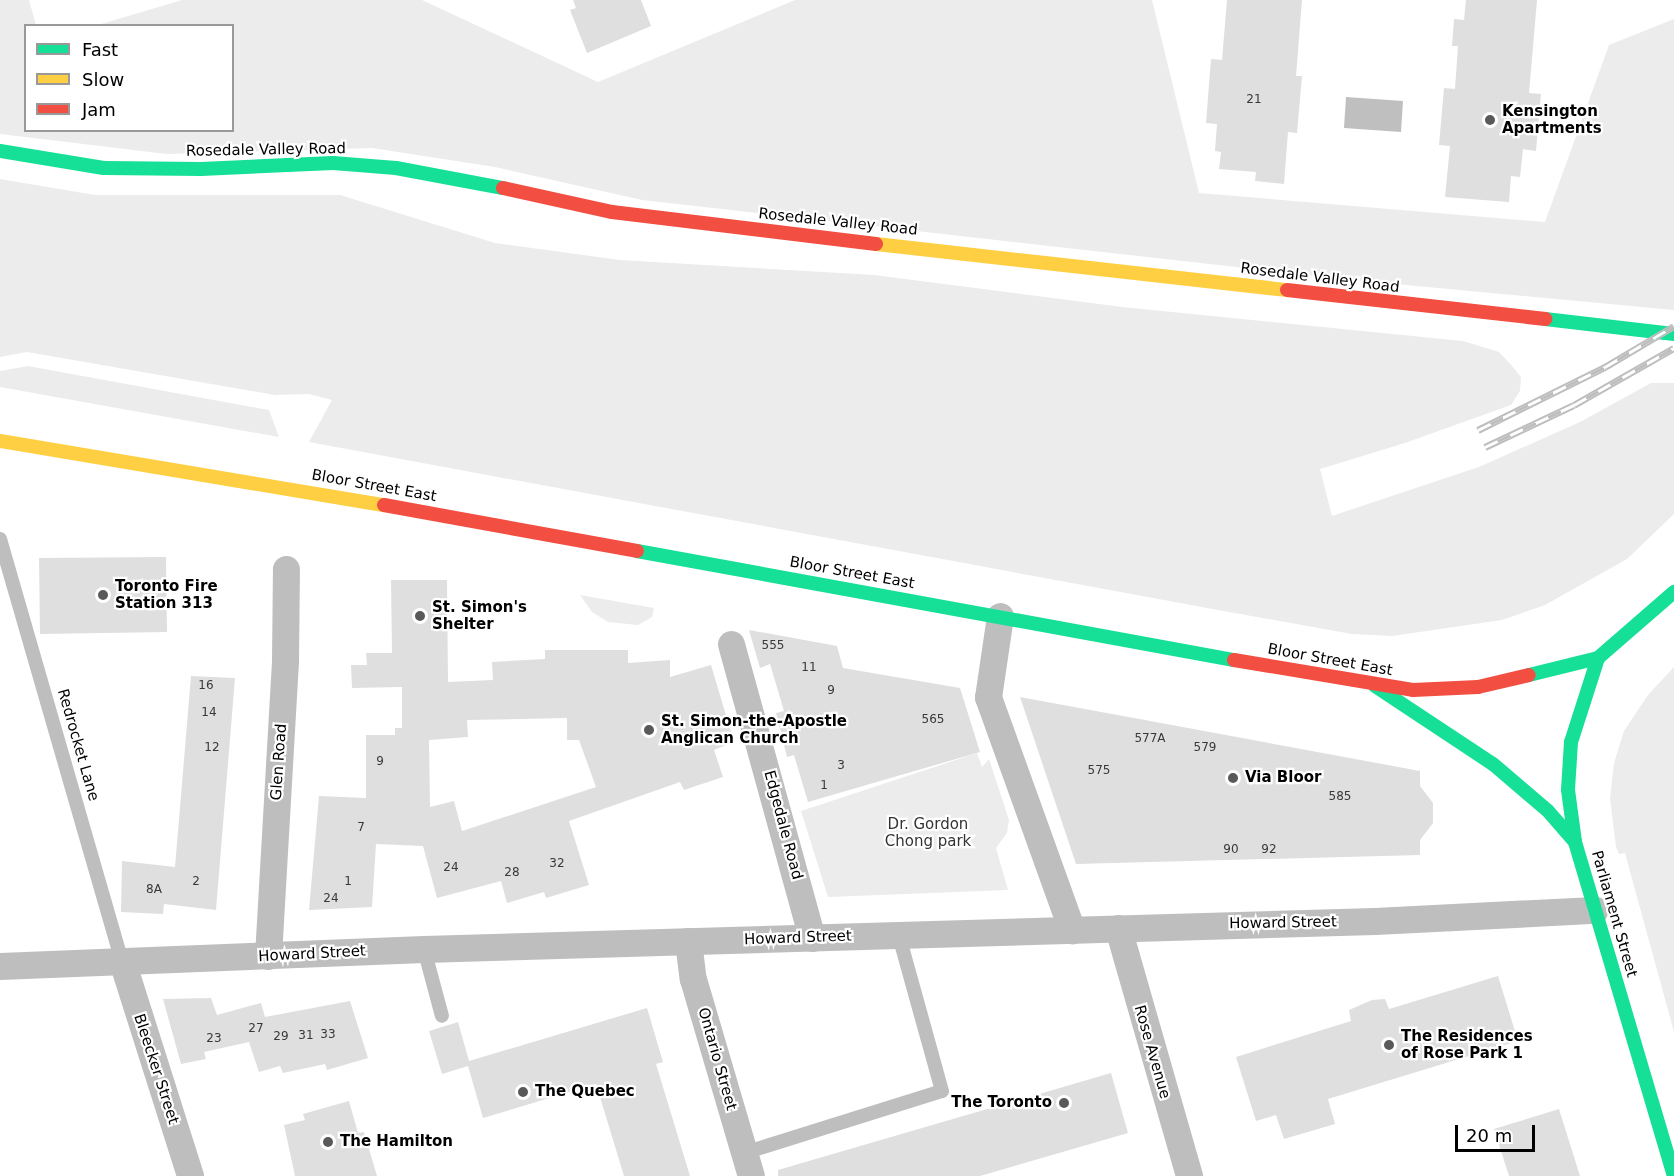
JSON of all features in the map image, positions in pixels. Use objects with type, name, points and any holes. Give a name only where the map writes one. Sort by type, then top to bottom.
[{"type":"main road","name":"Rosedale Valley Road","points":[[0,151],[104,168],[201,169],[333,163],[396,168],[659,219],[1674,334]]},
{"type":"main road","name":"Bloor Street East","points":[[0,441],[342,497],[1374,686],[1413,690],[1478,687],[1598,658],[1674,592]]},
{"type":"main road","name":"Parliament Street","points":[[1598,658],[1571,742],[1568,790],[1575,843],[1674,1176]]},
{"type":"main road","points":[[1374,686],[1493,764],[1548,811],[1575,843]]},
{"type":"street","name":"Glen Road","points":[[268,956],[285,660],[286,569]]},
{"type":"street","points":[[1000,616],[988,697],[1072,930]]},
{"type":"street","name":"Edgedale Road","points":[[731,644],[812,938]]},
{"type":"street","name":"Howard Street","points":[[0,966],[424,949],[899,936],[1595,910]]},
{"type":"street","name":"Rose Avenue","points":[[1118,928],[1189,1176]]},
{"type":"street","name":"Ontario Street","points":[[688,941],[693,979],[748,1164]]},
{"type":"street","name":"Bleecker Street","points":[[122,962],[190,1176]]},
{"type":"lane","name":"Redrocket Lane","points":[[0,539],[122,962]]},
{"type":"lane","points":[[748,1164],[942,1091],[899,936]]},
{"type":"lane","points":[[424,949],[442,1016]]},
{"type":"green space","points":[[0,0],[29,0],[36,24],[24,24],[24,132],[234,132],[234,24],[101,24],[182,0],[422,0],[598,82],[795,0],[1152,0],[1199,193],[1545,222],[1609,45],[1674,19],[1674,310],[1342,279],[642,200],[495,167],[372,148],[167,154],[0,134]]},
{"type":"green space","points":[[0,179],[95,195],[340,195],[495,243],[620,260],[874,275],[1122,307],[1463,341],[1499,352],[1521,377],[1520,391],[1511,405],[1405,443],[1320,469],[1332,516],[1479,467],[1580,422],[1651,383],[1674,383],[1674,514],[1627,559],[1545,605],[1502,620],[1392,636],[1352,634],[309,442],[332,400],[309,394],[275,395],[27,352],[0,357]]},
{"type":"green space","points":[[28,366],[269,410],[279,437],[0,387],[0,371]]},
{"type":"green space","points":[[580,595],[654,608],[652,617],[638,625],[608,622],[592,612]]},
{"type":"green space","points":[[1674,667],[1674,1032],[1625,853],[1619,854],[1616,847],[1610,798],[1614,763],[1624,731],[1648,695]]},
{"type":"green space","name":"Dr. Gordon Chong park","points":[[977,753],[982,767],[989,759],[1009,820],[1007,833],[996,848],[1008,890],[828,897],[801,811]]},
{"type":"shaded area","points":[[1346,97],[1403,101],[1401,132],[1344,128]]},
{"type":"building","points":[[573,0],[641,0],[651,26],[587,53],[570,10],[576,8]]},
{"type":"building","points":[[1227,0],[1302,0],[1296,76],[1302,76],[1297,133],[1288,132],[1284,184],[1255,181],[1256,172],[1219,169],[1221,152],[1215,151],[1217,124],[1206,123],[1211,59],[1222,60]]},
{"type":"building","name":"Kensington Apartments","points":[[1466,0],[1537,0],[1529,93],[1541,94],[1536,151],[1523,149],[1520,177],[1511,176],[1509,202],[1445,197],[1450,146],[1439,145],[1444,88],[1455,89],[1458,46],[1452,46],[1454,19],[1464,20]]},
{"type":"building","name":"Toronto Fire Station 313","points":[[166,557],[167,632],[40,634],[39,558]]},
{"type":"building","points":[[391,580],[447,580],[448,682],[493,680],[492,662],[545,659],[545,650],[628,650],[628,663],[670,660],[670,677],[711,665],[734,742],[714,750],[723,777],[684,790],[680,782],[569,821],[589,885],[546,898],[544,892],[507,903],[501,881],[437,898],[423,846],[376,844],[372,907],[309,910],[319,796],[366,798],[366,735],[395,735],[395,728],[402,728],[402,687],[352,688],[351,665],[367,665],[366,653],[392,653]],"holes":[[[567,718],[567,740],[579,740],[596,787],[462,831],[454,801],[430,807],[429,740],[468,737],[467,720]]]},
{"type":"building","points":[[749,630],[837,646],[843,668],[960,688],[980,752],[808,802],[794,755],[787,757],[776,713],[784,711],[770,664],[760,668]]},
{"type":"building","points":[[191,676],[235,678],[216,910],[164,904],[163,914],[121,912],[122,861],[175,867]]},
{"type":"building","name":"Via Bloor","points":[[1020,697],[1420,771],[1420,786],[1433,803],[1433,823],[1420,840],[1420,855],[1076,864]]},
{"type":"building","name":"The Residences of Rose Park 1","points":[[1498,976],[1518,1041],[1328,1099],[1335,1124],[1284,1139],[1276,1115],[1256,1121],[1236,1057],[1351,1021],[1349,1010],[1372,1000],[1385,999],[1389,1009]]},
{"type":"building","points":[[211,998],[217,1015],[261,1003],[265,1017],[350,1001],[368,1058],[327,1070],[325,1064],[283,1073],[280,1066],[259,1072],[249,1042],[204,1052],[206,1059],[181,1064],[163,999]]},
{"type":"building","name":"The Quebec","points":[[647,1008],[663,1062],[656,1064],[690,1176],[624,1176],[596,1084],[483,1118],[468,1066],[442,1074],[429,1031],[458,1022],[469,1061]]},
{"type":"building","name":"The Toronto","points":[[1111,1073],[1128,1133],[980,1176],[778,1176],[778,1170]]},
{"type":"building","name":"The Hamilton","points":[[349,1101],[358,1133],[364,1132],[377,1176],[295,1176],[284,1125],[305,1120],[303,1114]]},
{"type":"building","points":[[1559,1109],[1580,1176],[1509,1176],[1494,1129]]},
{"type":"railway","points":[[1478,430],[1605,367],[1674,326]]},
{"type":"railway","points":[[1485,447],[1574,405],[1674,348]]},
{"type":"traffic: fast","points":[[0,151],[104,168],[201,169],[333,163],[396,168],[503,188]]},
{"type":"traffic: fast","points":[[1545,319],[1674,334]]},
{"type":"traffic: fast","points":[[637,551],[1234,660]]},
{"type":"traffic: fast","points":[[1529,675],[1598,658],[1674,592]]},
{"type":"traffic: fast","points":[[1598,658],[1571,742],[1568,790],[1575,842],[1674,1176]]},
{"type":"traffic: fast","points":[[1375,686],[1493,764],[1548,811],[1575,842]]},
{"type":"traffic: slow","points":[[876,244],[1287,290]]},
{"type":"traffic: slow","points":[[0,441],[384,505]]},
{"type":"traffic: jam","points":[[503,188],[612,212],[876,244]]},
{"type":"traffic: jam","points":[[1287,290],[1545,319]]},
{"type":"traffic: jam","points":[[384,505],[637,551]]},
{"type":"traffic: jam","points":[[1234,660],[1413,690],[1478,687],[1529,675]]},
{"type":"place","name":"Kensington Apartments","points":[[1490,120]]},
{"type":"place","name":"Toronto Fire Station 313","points":[[103,595]]},
{"type":"place","name":"St. Simon's Shelter","points":[[420,616]]},
{"type":"place","name":"St. Simon-the-Apostle Anglican Church","points":[[649,730]]},
{"type":"place","name":"Via Bloor","points":[[1233,778]]},
{"type":"place","name":"The Residences of Rose Park 1","points":[[1389,1045]]},
{"type":"place","name":"The Quebec","points":[[523,1092]]},
{"type":"place","name":"The Toronto","points":[[1064,1103]]},
{"type":"place","name":"The Hamilton","points":[[328,1142]]}]
